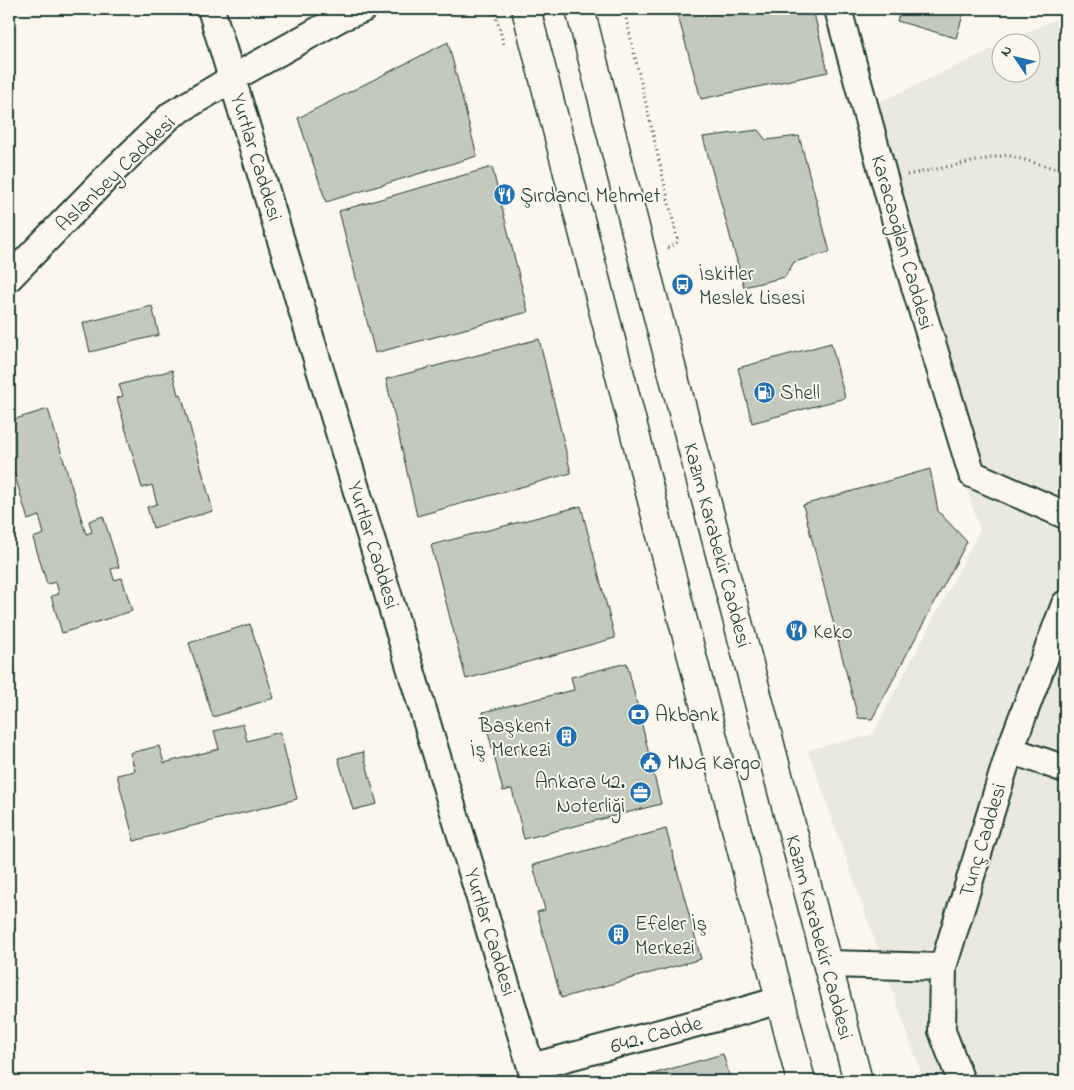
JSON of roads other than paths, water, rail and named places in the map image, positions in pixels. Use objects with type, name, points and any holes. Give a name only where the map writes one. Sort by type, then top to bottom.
[{"type":"main road","points":[[526,9],[801,1081]]},
{"type":"main road","name":"Kazım Karabekir Caddesi","points":[[580,9],[644,263],[858,1081]]},
{"type":"street","name":"Yurtlar Caddesi","points":[[211,9],[533,1074]]},
{"type":"street","name":"Aslanbey Caddesi","points":[[9,278],[108,175],[171,115],[233,78],[342,18],[363,9]]},
{"type":"street","name":"Karacaoğlan Caddesi","points":[[838,9],[902,244],[972,474],[1065,515]]},
{"type":"street","name":"Tunç Caddesi","points":[[961,1081],[942,1031],[943,967],[1010,750],[1065,604]]},
{"type":"street","points":[[1010,750],[1065,769]]},
{"type":"street","points":[[827,964],[943,967]]},
{"type":"street","name":"642. Cadde","points":[[533,1074],[780,1000]]},
{"type":"place","name":"Şırdancı Mehmet","points":[[504,195]]},
{"type":"place","name":"İskitler Meslek Lisesi","points":[[683,285]]},
{"type":"place","name":"Shell","points":[[764,392]]},
{"type":"place","name":"Keko","points":[[797,631]]},
{"type":"place","name":"Akbank","points":[[639,714]]},
{"type":"place","name":"Başkent İş Merkezi","points":[[567,737]]},
{"type":"place","name":"MNG Kargo","points":[[651,762]]},
{"type":"place","name":"Ankara 42. Noterliği","points":[[641,793]]},
{"type":"place","name":"Efeler İş Merkezi","points":[[619,935]]}]
